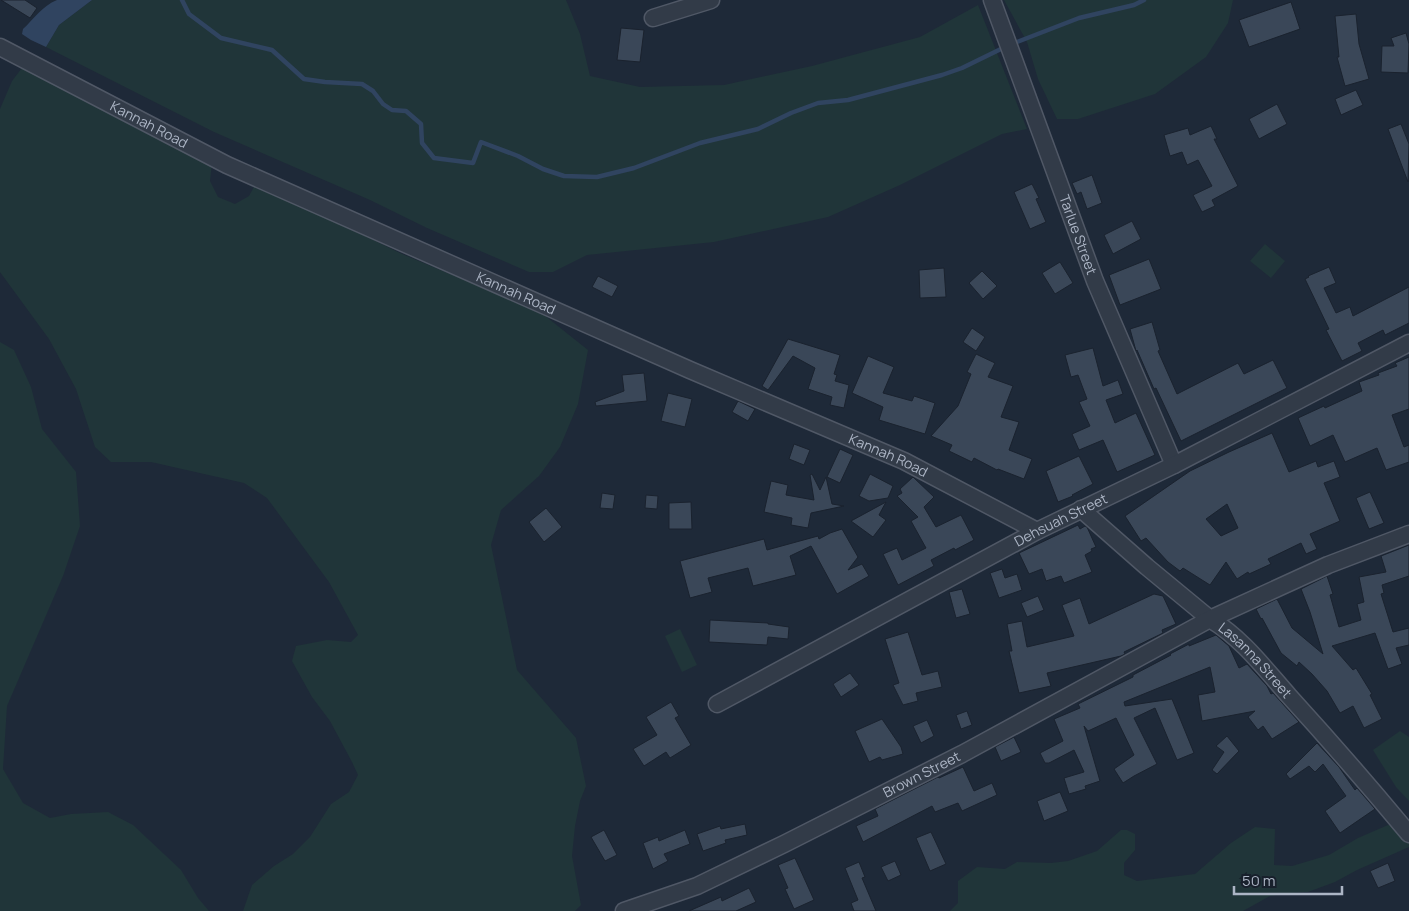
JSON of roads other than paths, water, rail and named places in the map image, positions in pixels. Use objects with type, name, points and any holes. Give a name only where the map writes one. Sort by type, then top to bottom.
[{"type":"street","points":[[653,18],[711,0]]},
{"type":"street","name":"Tarlue Street","points":[[992,0],[1095,281],[1174,464]]},
{"type":"street","name":"Kannah Road","points":[[0,47],[228,165],[690,370],[904,461],[1037,532]]},
{"type":"street","name":"Dehsuah Street","points":[[717,704],[1081,509],[1174,464],[1409,343]]},
{"type":"street","name":"Lasanna Street","points":[[1081,509],[1147,567],[1210,619],[1227,630],[1250,652],[1345,758],[1409,834]]},
{"type":"street","name":"Brown Street","points":[[624,911],[697,886],[784,844],[962,754],[1210,619],[1328,566],[1409,534]]},
{"type":"water","points":[[57,0],[92,0],[59,25],[46,47],[22,34],[23,29],[38,13]]},
{"type":"waterway","points":[[182,0],[189,14],[221,38],[272,50],[304,79],[362,84],[373,91],[383,104],[392,110],[406,111],[421,124],[422,143],[434,158],[473,163],[481,142],[564,176],[597,177],[634,168],[700,143],[758,129],[791,113],[818,103],[848,100],[942,75],[962,68],[1003,48]]},
{"type":"waterway","points":[[1017,42],[1079,18],[1134,5],[1144,0]]}]
